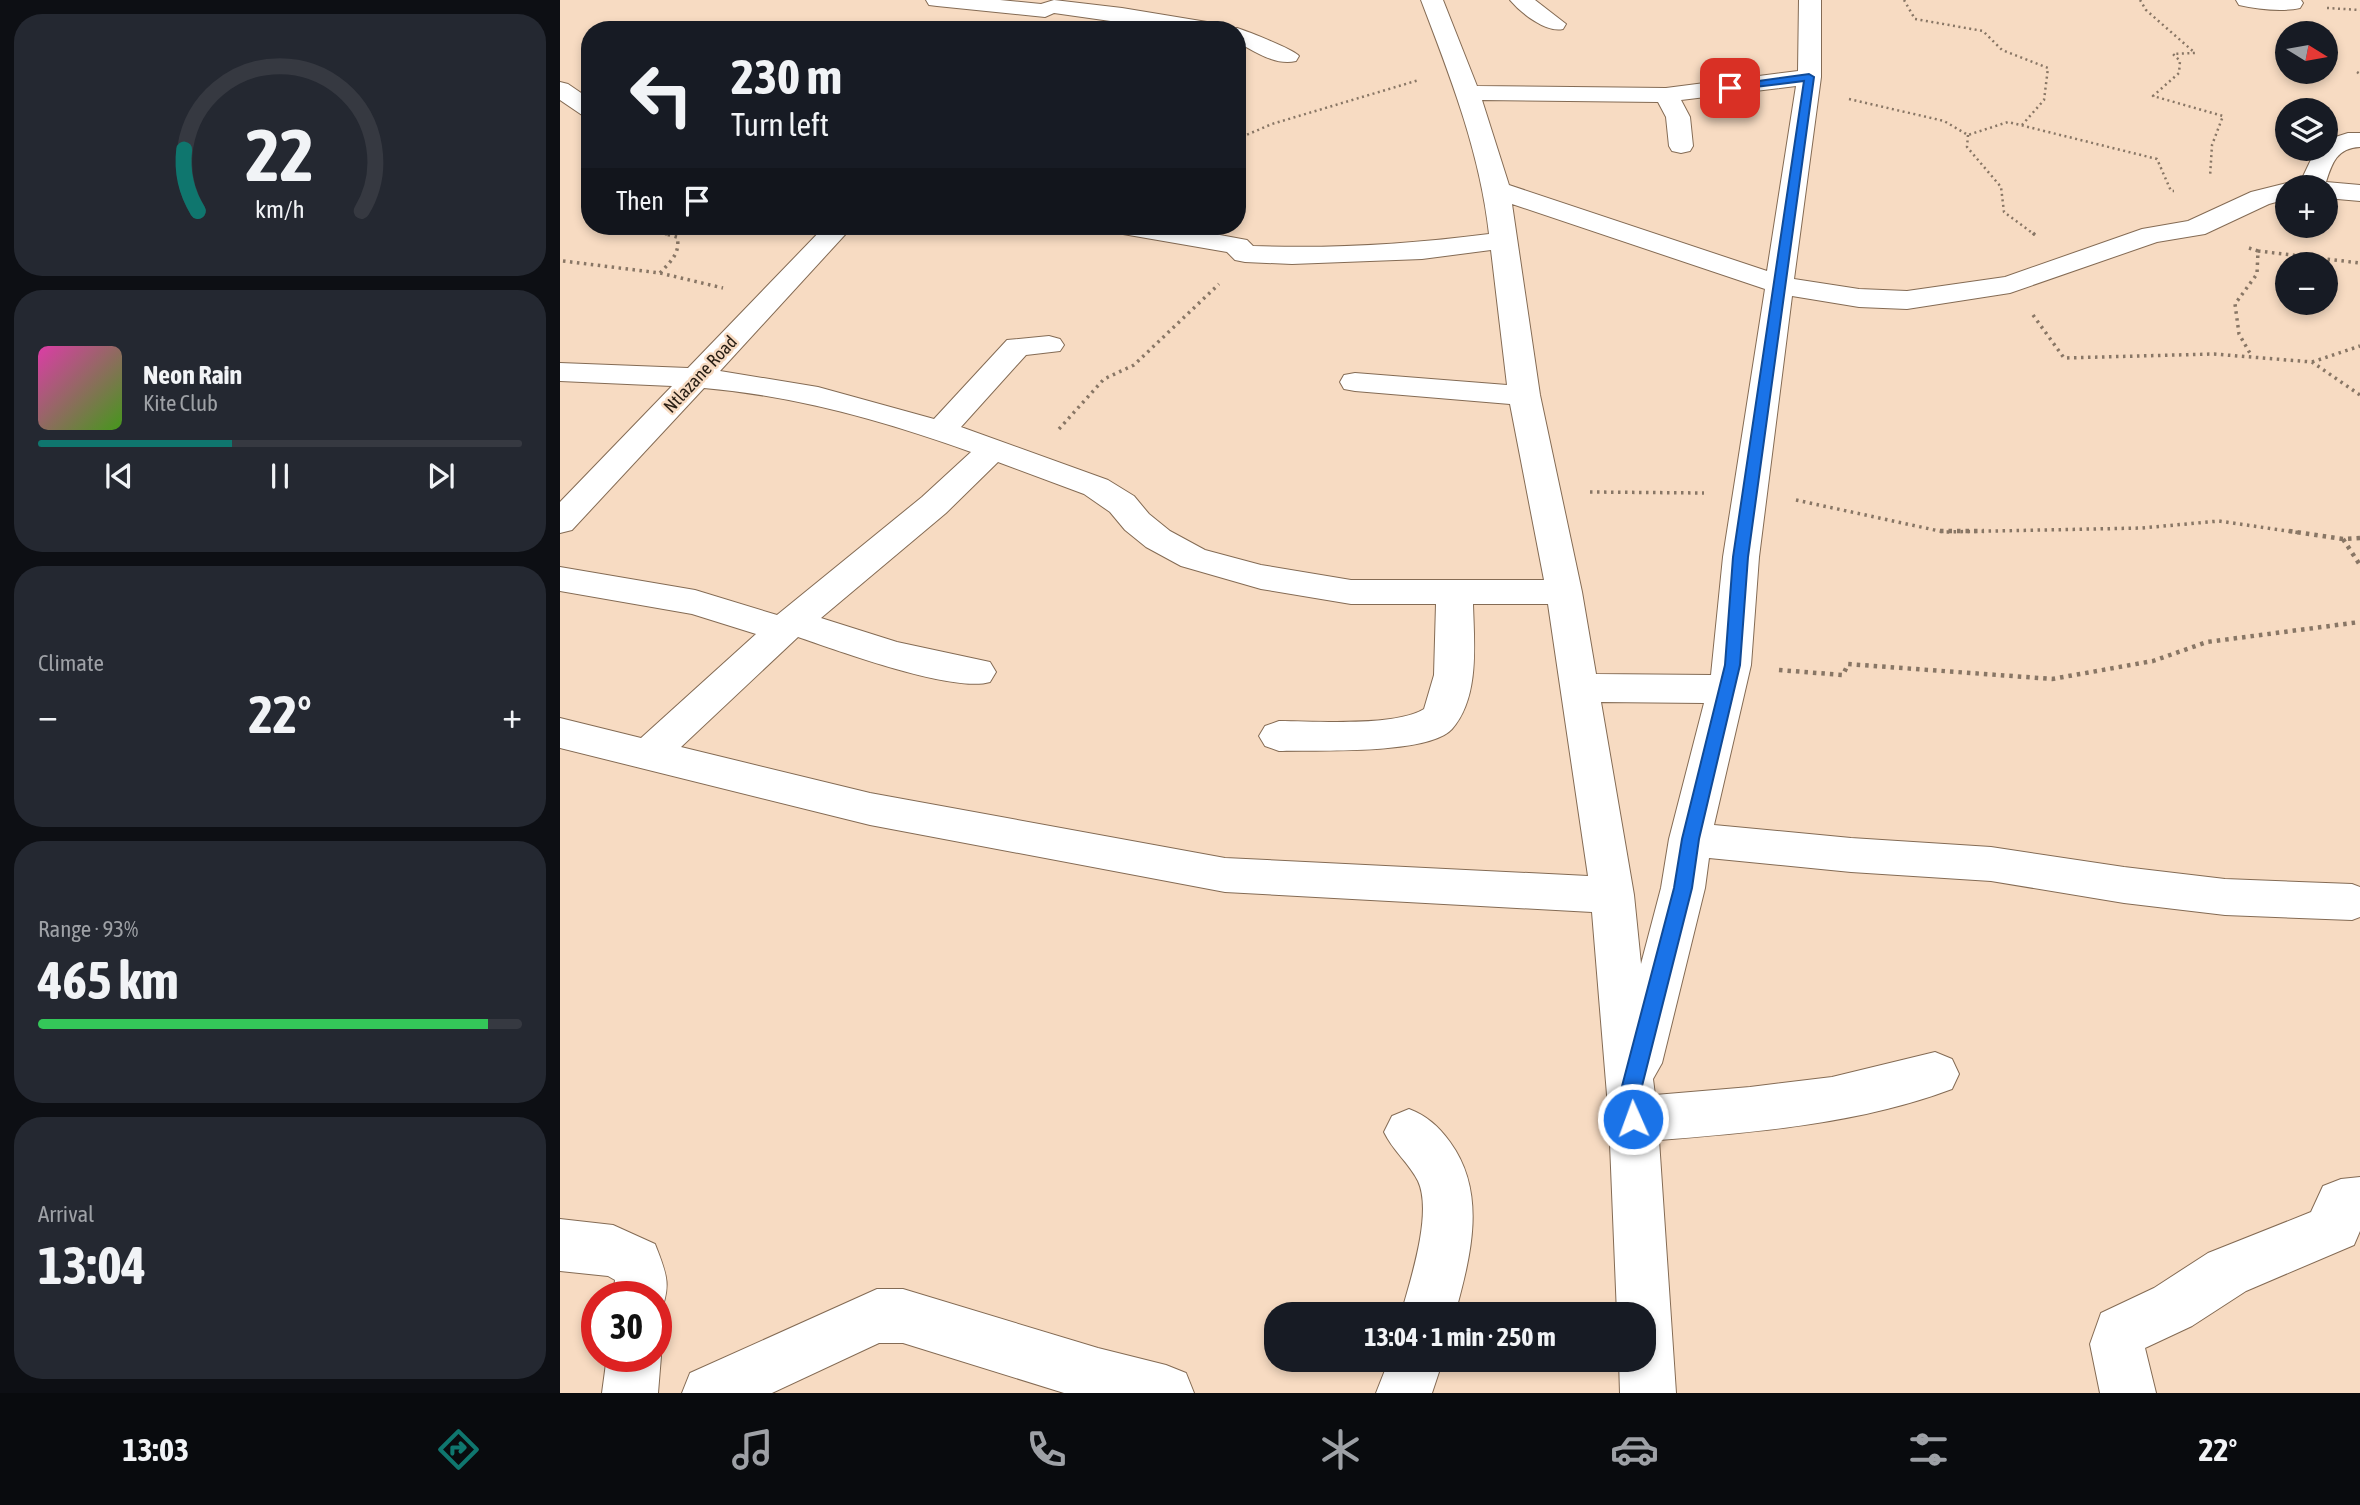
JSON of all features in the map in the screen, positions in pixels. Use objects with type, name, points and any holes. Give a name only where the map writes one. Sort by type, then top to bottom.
[{"type":"street","points":[[937,0],[1051,6],[1162,21]]},
{"type":"street","points":[[1432,0],[1464,81],[1497,190],[1524,394],[1564,592],[1612,895],[1632,1104],[1648,1393]]},
{"type":"street","points":[[1521,0],[1555,24]]},
{"type":"street","points":[[1632,1104],[1683,888],[1690,839],[1729,677],[1741,557],[1808,84],[1810,0]]},
{"type":"street","points":[[2247,0],[2292,3]]},
{"type":"street","points":[[1036,21],[1051,6]]},
{"type":"street","points":[[1246,37],[1258,46],[1288,56]]},
{"type":"street","points":[[1464,81],[1666,95],[1808,84]]},
{"type":"street","points":[[560,89],[581,104]]},
{"type":"street","points":[[1666,95],[1678,117],[1681,146]]},
{"type":"street","points":[[2316,175],[2328,148],[2343,140],[2360,140]]},
{"type":"street","points":[[1497,190],[1780,285],[1859,298],[1907,300],[2010,285],[2152,235],[2195,228],[2260,198],[2275,194]]},
{"type":"street","points":[[2338,191],[2360,192]]},
{"type":"street","name":"Ntlazane Road","points":[[560,522],[576,487],[695,379],[831,235]]},
{"type":"street","points":[[1178,235],[1237,246],[1245,254],[1358,256],[1502,240]]},
{"type":"street","points":[[940,431],[1018,346],[1049,345]]},
{"type":"street","points":[[560,372],[695,379],[776,388],[900,417],[1096,487],[1122,504],[1137,522],[1158,539],[1193,558],[1261,577],[1351,592],[1564,592]]},
{"type":"street","points":[[1354,382],[1458,392],[1524,394]]},
{"type":"street","points":[[649,754],[788,626],[934,505],[993,449]]},
{"type":"street","points":[[560,579],[695,602],[895,655],[977,672]]},
{"type":"street","points":[[1279,736],[1401,732],[1429,727],[1439,718],[1444,706],[1456,660],[1454,592]]},
{"type":"street","points":[[1579,688],[1729,677]]},
{"type":"street","points":[[560,733],[870,808],[1226,875],[1612,895]]},
{"type":"street","points":[[1690,839],[1837,854],[1991,864],[2124,885],[2225,897],[2352,902]]},
{"type":"street","points":[[1632,1104],[1750,1110],[1818,1101],[1936,1074]]},
{"type":"street","points":[[1409,1132],[1434,1159],[1446,1186],[1446,1220],[1430,1302]]},
{"type":"street","points":[[2128,1393],[2117,1344],[2120,1332],[2173,1307],[2227,1272],[2336,1227],[2337,1210],[2341,1205],[2360,1202]]},
{"type":"street","points":[[560,1245],[613,1251],[636,1263],[642,1281]]},
{"type":"street","points":[[710,1393],[877,1316],[903,1316],[1098,1376],[1166,1393]]},
{"type":"street","points":[[630,1393],[632,1372]]},
{"type":"street","points":[[1404,1393],[1412,1372]]},
{"type":"path","points":[[1904,0],[1915,19],[1983,31],[2002,50],[2048,68],[2044,100],[2022,125]]},
{"type":"path","points":[[2140,0],[2146,10],[2195,52],[2173,54],[2180,61],[2179,73],[2153,96],[2223,116],[2213,133],[2207,192],[2198,195]]},
{"type":"path","points":[[1246,135],[1272,124],[1464,81]]},
{"type":"path","points":[[1808,84],[1944,121],[1968,135],[2008,122],[2157,159],[2171,191],[2198,195],[2230,211]]},
{"type":"path","points":[[1968,135],[1966,147],[2001,187],[2004,212],[2071,263]]},
{"type":"path","points":[[2195,228],[2258,251],[2360,263]]},
{"type":"path","points":[[660,273],[678,251],[680,243],[677,237],[669,235]]},
{"type":"path","points":[[2251,356],[2239,334],[2235,304],[2257,275],[2258,251]]},
{"type":"path","points":[[1027,461],[1050,440],[1104,379],[1134,365],[1211,292],[1245,254]]},
{"type":"path","points":[[563,261],[660,273],[727,289]]},
{"type":"path","points":[[2010,285],[2064,358],[2163,354],[2251,356],[2312,362],[2360,346]]},
{"type":"path","points":[[2312,362],[2360,395]]},
{"type":"path","points":[[1545,492],[1750,493],[1790,498],[1944,532],[2142,528],[2219,521],[2343,539],[2360,538]]},
{"type":"path","points":[[2343,539],[2360,565]]},
{"type":"path","points":[[1729,677],[1843,675],[1848,664],[2052,679],[2153,660],[2207,642],[2360,622]]},
{"type":"route","points":[[1633,1119],[1631,1090],[1683,888],[1690,839],[1732,665],[1741,557],[1809,77],[1730,88]]}]
